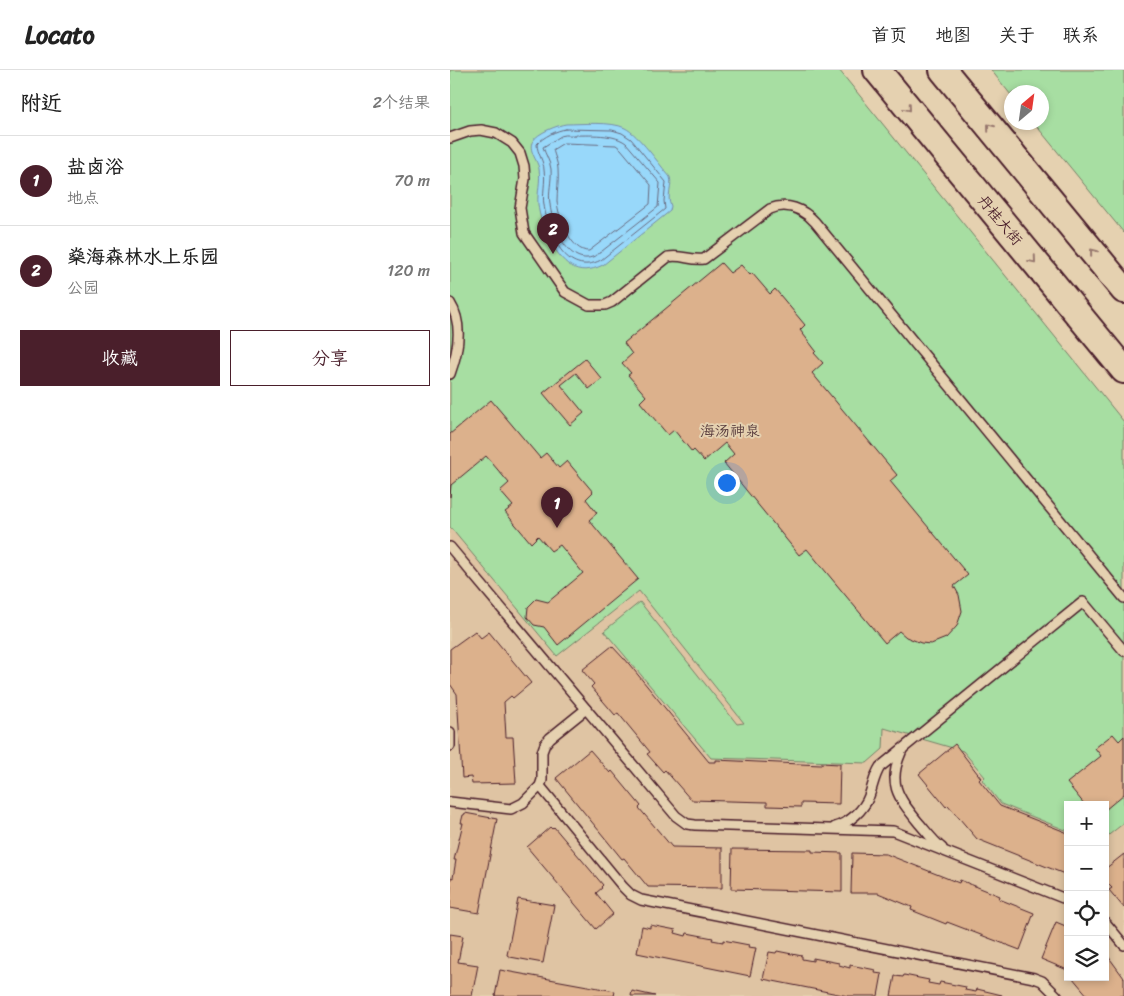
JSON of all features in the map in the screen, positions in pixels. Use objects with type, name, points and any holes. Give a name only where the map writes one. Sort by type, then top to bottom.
[{"type":"main road","name":"丹桂大街","points":[[877,70],[1124,370]]},
{"type":"main road","points":[[943,70],[1124,290]]},
{"type":"lane","points":[[450,138],[470,131],[480,130],[496,133],[512,143],[520,153],[524,166],[525,180],[520,208],[524,234],[565,292],[589,306],[605,305],[612,302],[668,257],[679,255],[697,260],[704,259],[770,209],[777,206],[787,206],[803,211],[815,222],[1124,598]]},
{"type":"lane","points":[[450,303],[459,329],[456,356],[450,374]]},
{"type":"lane","points":[[450,547],[676,816],[687,824],[893,831],[1064,898]]},
{"type":"lane","points":[[829,829],[840,826],[862,809],[869,797],[875,775],[880,767],[1083,602],[1124,651]]},
{"type":"lane","points":[[450,802],[510,809],[523,802],[540,786],[542,780],[542,752],[545,744],[586,709]]},
{"type":"lane","points":[[450,732],[450,746]]},
{"type":"lane","points":[[903,748],[894,772],[894,786],[900,800],[930,837],[948,852]]},
{"type":"lane","points":[[540,786],[623,887],[631,895],[641,900],[1034,978],[1042,981],[1057,996]]},
{"type":"lane","points":[[1109,927],[1124,945]]},
{"type":"shaded area","points":[[450,527],[557,656],[639,591],[883,728],[1052,776],[1066,801],[1064,801],[1064,981],[1109,981],[1109,835],[1124,823],[1124,996],[450,996]]},
{"type":"green space","name":"海汤神泉","points":[[450,70],[839,70],[1124,422],[1124,823],[1109,835],[1109,801],[1064,801],[1064,829],[1001,804],[982,780],[985,777],[963,751],[884,728],[883,749],[867,763],[711,758],[604,631],[640,602],[737,724],[744,723],[639,591],[557,656],[450,527]]},
{"type":"green space","points":[[991,70],[1124,70],[1124,233],[1040,130],[1049,130],[1049,85],[1004,86]]},
{"type":"water","points":[[566,124],[604,124],[625,128],[642,143],[671,180],[670,211],[603,265],[593,269],[578,269],[565,261],[548,236],[539,209],[539,173],[531,144],[543,132]]},
{"type":"building","points":[[721,263],[730,273],[741,265],[750,275],[752,273],[770,294],[775,289],[805,325],[800,330],[816,351],[814,353],[823,363],[812,373],[897,475],[890,481],[968,575],[954,586],[959,595],[962,611],[957,626],[946,638],[931,644],[921,643],[906,637],[899,631],[885,643],[807,549],[799,555],[724,463],[734,454],[725,443],[704,461],[694,450],[692,452],[674,430],[668,435],[640,402],[646,396],[628,375],[631,373],[622,363],[632,354],[624,343]]},
{"type":"building","points":[[585,359],[602,379],[589,389],[576,373],[561,385],[584,413],[570,425],[543,393]]},
{"type":"building","points":[[491,400],[540,458],[546,453],[559,468],[567,461],[593,492],[586,499],[597,513],[589,520],[638,579],[558,645],[544,627],[534,625],[527,617],[528,607],[536,599],[548,602],[583,573],[560,545],[551,551],[538,536],[531,543],[505,512],[513,506],[500,491],[509,483],[486,456],[451,485],[450,497],[450,434]]},
{"type":"building","points":[[475,631],[481,638],[489,632],[531,683],[513,698],[511,696],[504,702],[506,737],[513,737],[516,783],[472,784],[471,777],[462,778],[457,694],[450,684],[450,649]]},
{"type":"building","points":[[612,646],[625,659],[709,762],[716,762],[716,760],[821,765],[821,763],[840,764],[839,804],[801,803],[801,807],[767,806],[767,802],[691,800],[665,770],[663,772],[647,754],[650,752],[618,713],[615,715],[591,687],[594,684],[582,670]]},
{"type":"building","points":[[1113,734],[1119,741],[1124,736],[1124,794],[1109,807],[1109,801],[1082,801],[1067,783],[1101,756],[1095,748]]},
{"type":"building","points":[[955,744],[981,778],[979,780],[1000,806],[1064,831],[1064,874],[977,839],[948,805],[946,807],[919,774]]},
{"type":"building","points":[[590,750],[610,773],[612,771],[641,806],[639,808],[672,847],[722,848],[722,888],[648,887],[624,858],[622,859],[556,778]]},
{"type":"building","points":[[465,813],[497,819],[479,913],[450,908],[451,877],[453,878],[456,860],[454,860],[463,823],[461,823]]},
{"type":"building","points":[[550,827],[552,829],[554,827],[603,885],[596,893],[613,914],[596,929],[527,847]]},
{"type":"building","points":[[732,849],[812,850],[812,852],[842,853],[842,892],[731,889]]},
{"type":"building","points":[[852,853],[886,854],[959,883],[960,880],[1000,896],[999,899],[1034,913],[1020,950],[911,910],[912,907],[878,893],[851,893]]},
{"type":"building","points":[[1124,854],[1124,908],[1109,890],[1112,888],[1109,885],[1109,866]]},
{"type":"building","points":[[518,899],[554,905],[543,963],[507,955]]},
{"type":"building","points":[[1056,922],[1064,925],[1064,969],[1041,959]]},
{"type":"building","points":[[650,925],[676,930],[675,933],[686,936],[687,933],[713,938],[712,940],[723,942],[723,940],[756,948],[750,976],[637,953],[642,926],[650,928]]},
{"type":"building","points":[[450,934],[463,936],[458,962],[478,965],[472,996],[450,996]]},
{"type":"building","points":[[777,951],[802,956],[802,959],[813,961],[813,958],[839,963],[839,965],[850,968],[850,965],[876,970],[875,973],[882,974],[878,996],[848,996],[763,979],[769,952],[776,953]]},
{"type":"building","points":[[1109,957],[1124,978],[1124,996],[1088,996],[1075,981],[1109,981]]},
{"type":"building","points":[[500,970],[615,991],[614,996],[495,996]]},
{"type":"building","points":[[904,975],[929,980],[928,983],[939,985],[940,982],[966,987],[965,990],[976,992],[977,989],[1002,996],[891,996],[895,976],[903,977]]},
{"type":"building","points":[[632,991],[655,996],[631,996]]},
{"type":"place","name":"燊海森林水上乐园","points":[[553,254]]},
{"type":"place","name":"盐卤浴","points":[[557,528]]}]
